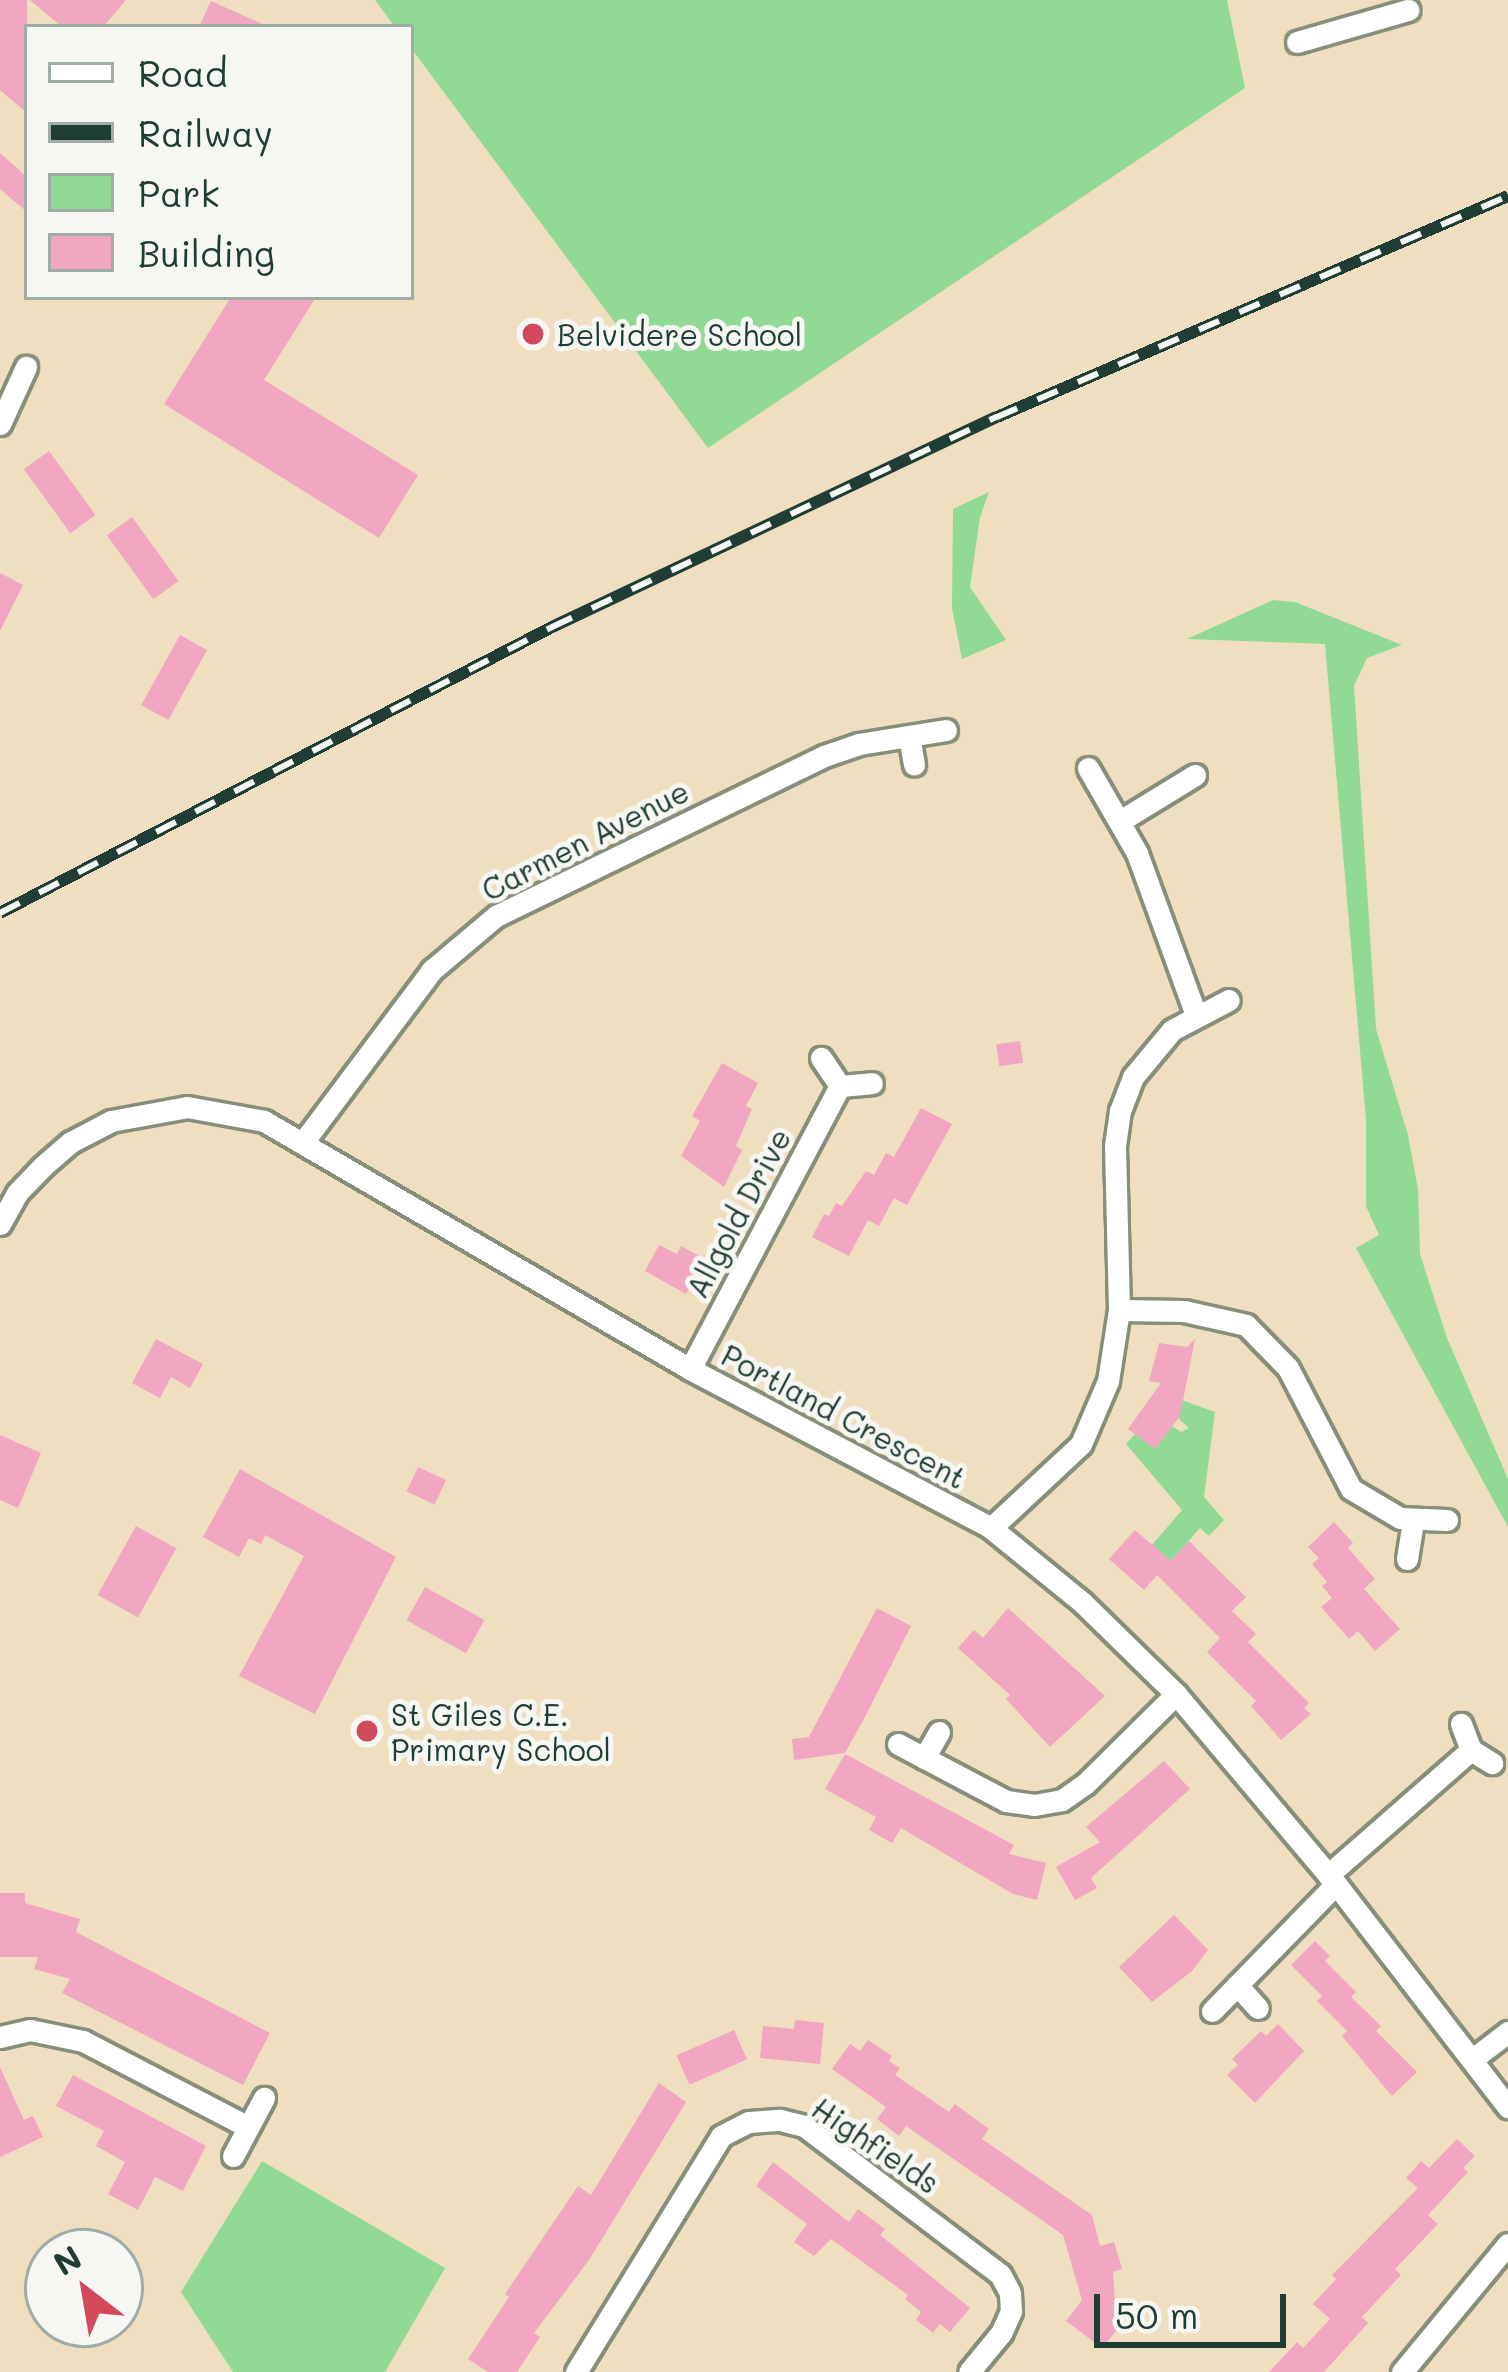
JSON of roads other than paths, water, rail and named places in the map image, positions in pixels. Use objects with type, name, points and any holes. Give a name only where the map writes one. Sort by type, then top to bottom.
[{"type":"street","points":[[1356,0],[1362,23]]},
{"type":"street","points":[[1298,42],[1408,10]]},
{"type":"street","points":[[0,424],[26,367]]},
{"type":"street","name":"Carmen Avenue","points":[[304,1141],[432,970],[496,916],[824,756],[946,730]]},
{"type":"street","points":[[909,736],[914,765]]},
{"type":"street","points":[[1088,768],[1120,821],[1157,899],[1196,1015]]},
{"type":"street","points":[[1120,821],[1195,775]]},
{"type":"street","points":[[992,1528],[1081,1444],[1108,1381],[1120,1310],[1115,1175],[1120,1111],[1133,1077],[1150,1054],[1196,1015],[1229,1000]]},
{"type":"street","points":[[821,1058],[840,1086],[872,1083]]},
{"type":"street","name":"Allgold Drive","points":[[690,1369],[840,1086]]},
{"type":"street","name":"Portland Crescent","points":[[0,1224],[17,1193],[71,1142],[146,1111],[227,1111],[304,1141],[690,1369],[992,1528],[1083,1603],[1176,1694],[1332,1880],[1508,2107]]},
{"type":"street","points":[[1120,1310],[1184,1311],[1246,1325],[1288,1368],[1351,1489],[1373,1506],[1413,1521],[1448,1520]]},
{"type":"street","points":[[1407,1558],[1413,1521]]},
{"type":"street","points":[[898,1744],[1006,1801],[1034,1805],[1062,1800],[1176,1694]]},
{"type":"street","points":[[1461,1724],[1471,1750],[1492,1763]]},
{"type":"street","points":[[924,1758],[939,1732]]},
{"type":"street","points":[[1212,2011],[1332,1880],[1471,1750]]},
{"type":"street","points":[[1237,1985],[1258,2008]]},
{"type":"street","points":[[0,2037],[30,2030],[83,2041],[248,2127]]},
{"type":"street","points":[[1474,2058],[1508,2032]]},
{"type":"street","points":[[233,2156],[264,2098]]},
{"type":"street","name":"Highfields","points":[[576,2372],[722,2136],[749,2122],[780,2120],[804,2126],[1000,2274],[1010,2293],[1011,2311],[1001,2333],[969,2372]]},
{"type":"street","points":[[1402,2372],[1508,2244]]},
{"type":"railway","points":[[0,913],[552,627],[997,417],[1508,196]]},
{"type":"place","name":"Belvidere School","points":[[533,334]]},
{"type":"place","name":"St Giles C.E. Primary School","points":[[367,1731]]}]
